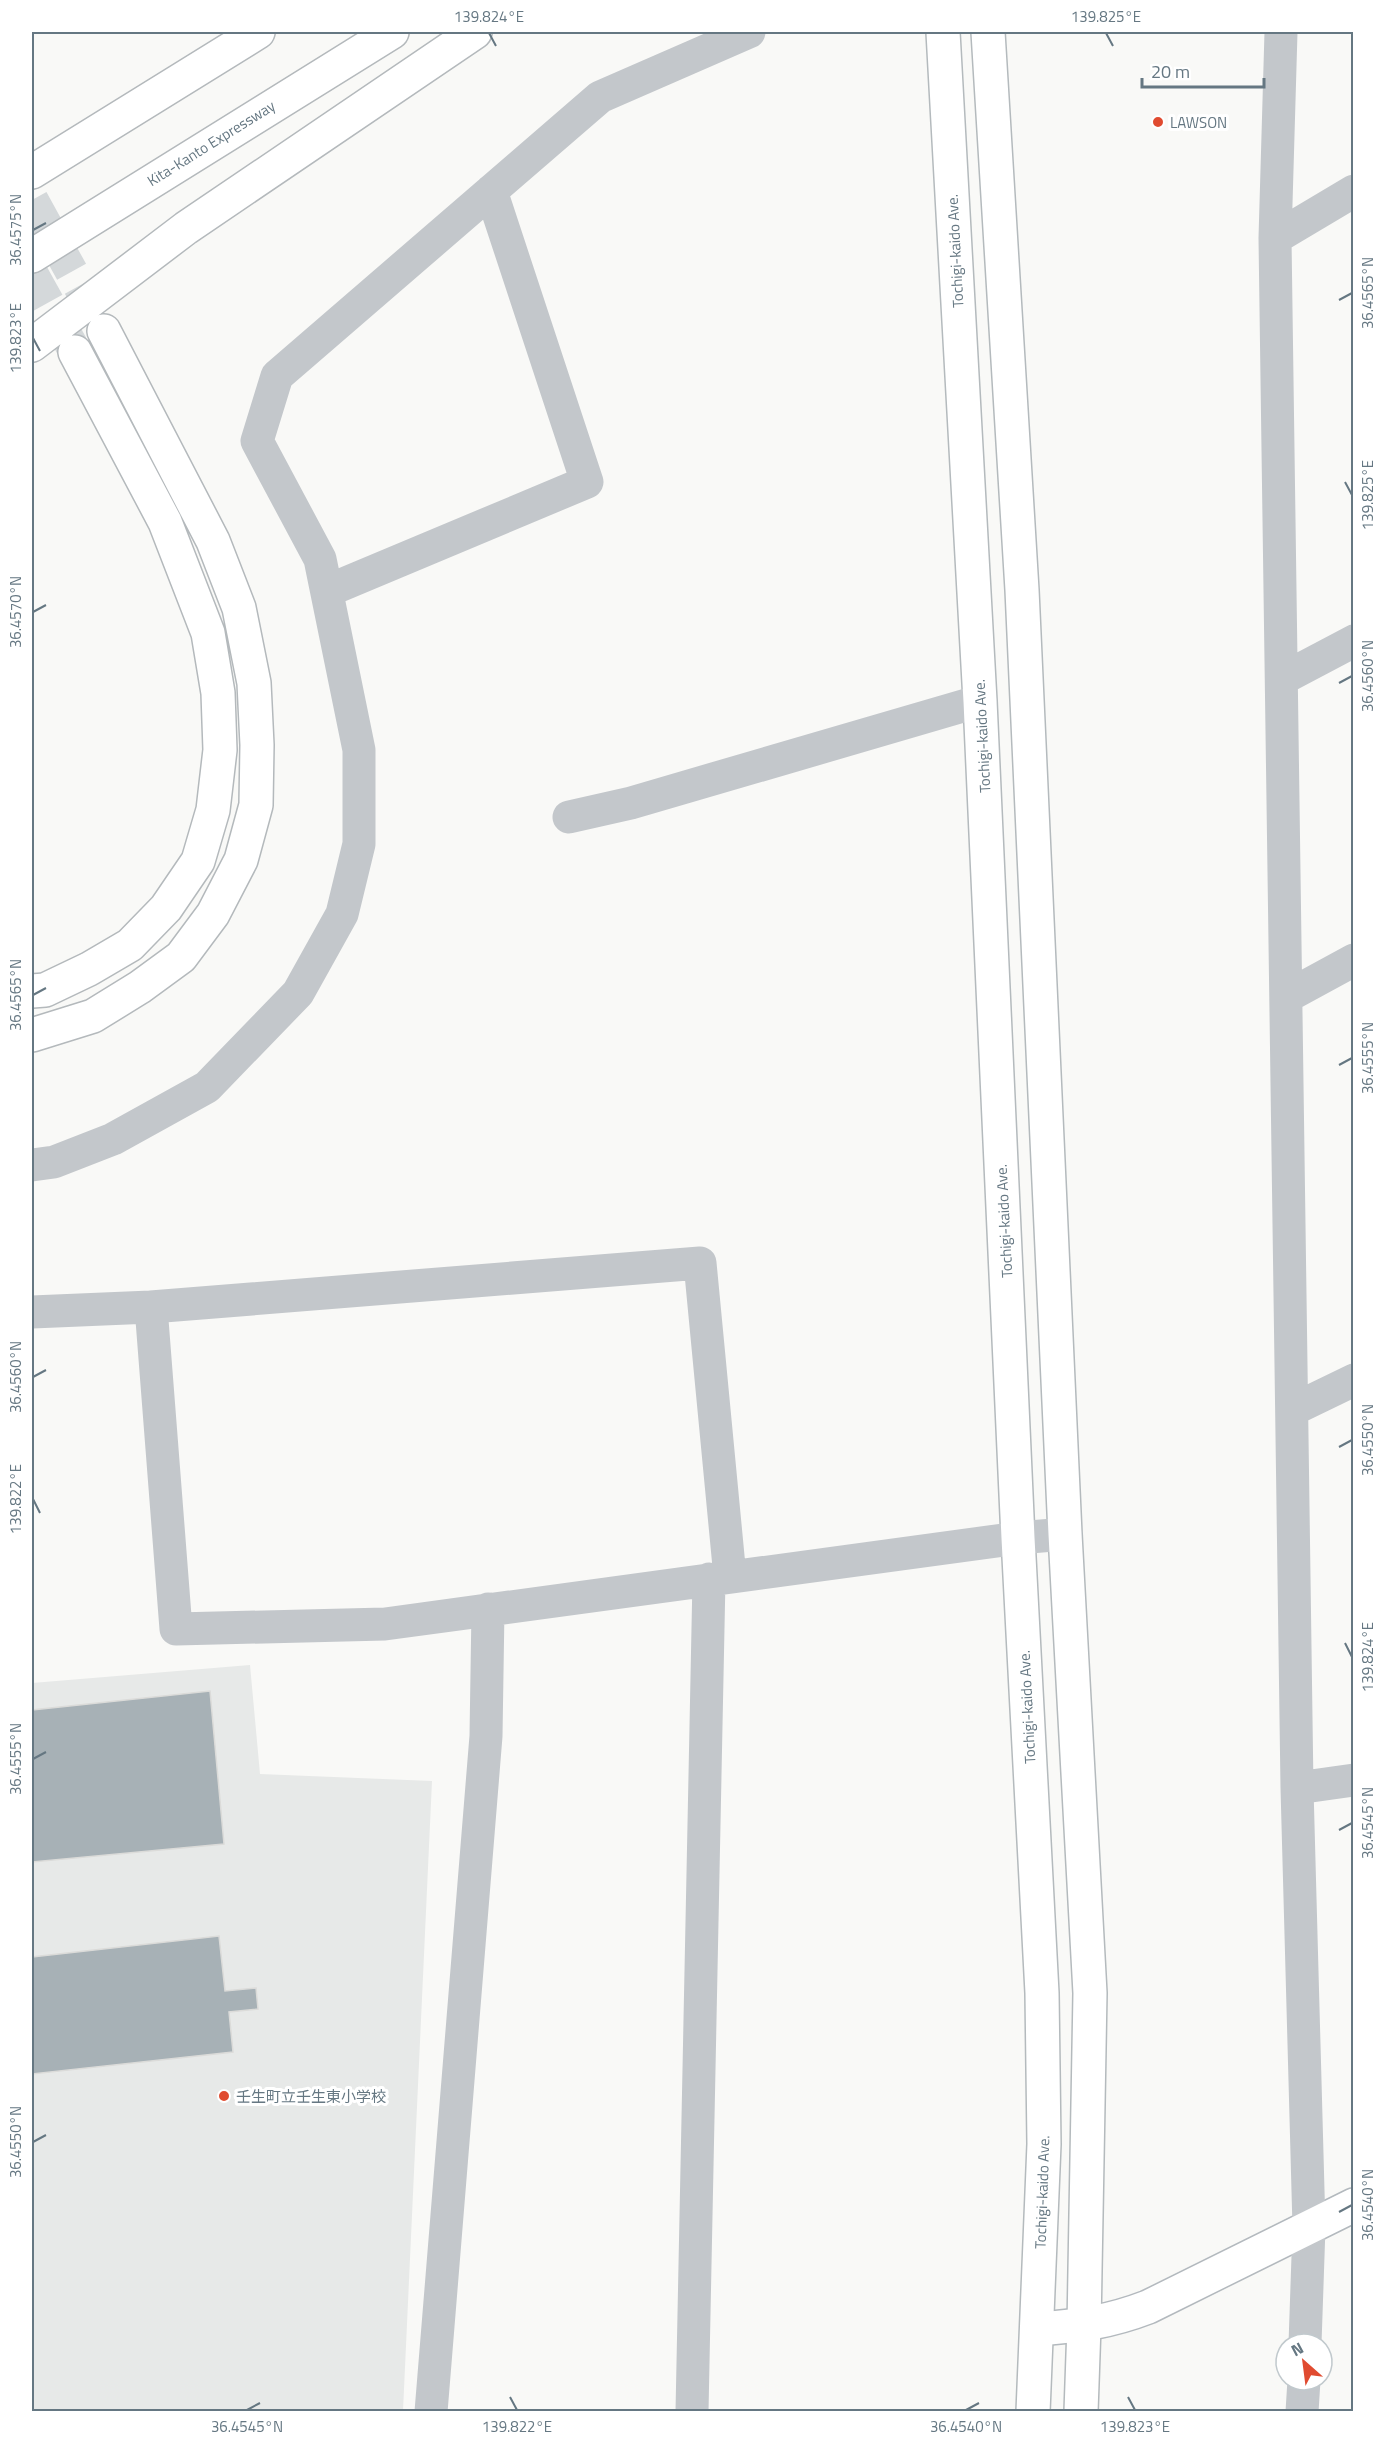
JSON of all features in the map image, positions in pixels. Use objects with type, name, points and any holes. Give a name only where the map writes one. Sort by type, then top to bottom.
[{"type":"main road","points":[[32,172],[258,32]]},
{"type":"main road","name":"Kita-Kanto Expressway","points":[[32,256],[392,32]]},
{"type":"main road","points":[[32,345],[186,228],[475,32]]},
{"type":"main road","name":"Tochigi-kaido Ave.","points":[[943,32],[980,701],[1018,1538],[1042,1993],[1044,2144],[1033,2412]]},
{"type":"main road","points":[[988,32],[1022,590],[1065,1534],[1090,1993],[1081,2412]]},
{"type":"main road","points":[[32,1035],[93,1016],[140,987],[181,957],[213,914],[241,860],[256,805],[257,746],[254,683],[239,608],[213,541],[104,331]]},
{"type":"main road","points":[[32,991],[45,990],[80,974],[130,945],[166,908],[198,861],[213,810],[220,750],[218,693],[208,633],[165,522],[75,352]]},
{"type":"main road","points":[[1038,2329],[1084,2326],[1115,2319],[1148,2307],[1353,2205]]},
{"type":"street","points":[[32,1165],[54,1162],[113,1139],[207,1087],[297,993],[342,914],[359,844],[359,750],[320,559],[257,441],[277,376],[600,97],[748,32]]},
{"type":"street","points":[[1281,32],[1275,238],[1297,1788],[1309,2227],[1305,2332]]},
{"type":"street","points":[[327,591],[587,482],[491,191]]},
{"type":"street","points":[[1275,238],[1353,191]]},
{"type":"street","points":[[1282,679],[1353,641]]},
{"type":"street","points":[[569,817],[632,803],[980,701]]},
{"type":"street","points":[[1286,997],[1353,960]]},
{"type":"street","points":[[32,1312],[151,1307],[700,1263],[720,1578],[692,2412]]},
{"type":"street","points":[[151,1307],[176,1629],[385,1624],[1018,1538],[1065,1534]]},
{"type":"street","points":[[1292,1410],[1353,1380]]},
{"type":"street","points":[[431,2412],[486,1736],[488,1609]]},
{"type":"street","points":[[1297,1788],[1353,1780]]},
{"type":"street","points":[[1302,2412],[1303,2392]]},
{"type":"shaded area","name":"壬生町立壬生東小学校","points":[[250,1665],[260,1774],[432,1781],[403,2411],[32,2412],[32,1683]]},
{"type":"building","points":[[210,1691],[224,1844],[32,1862],[32,1710]]},
{"type":"building","points":[[219,1936],[225,1991],[256,1988],[258,2009],[229,2012],[233,2052],[32,2074],[32,1957]]},
{"type":"tunnel","points":[[32,200],[102,327]]},
{"type":"tunnel","points":[[32,274],[73,348]]},
{"type":"place","name":"LAWSON","points":[[1158,122]]},
{"type":"place","name":"壬生町立壬生東小学校","points":[[224,2096]]}]
